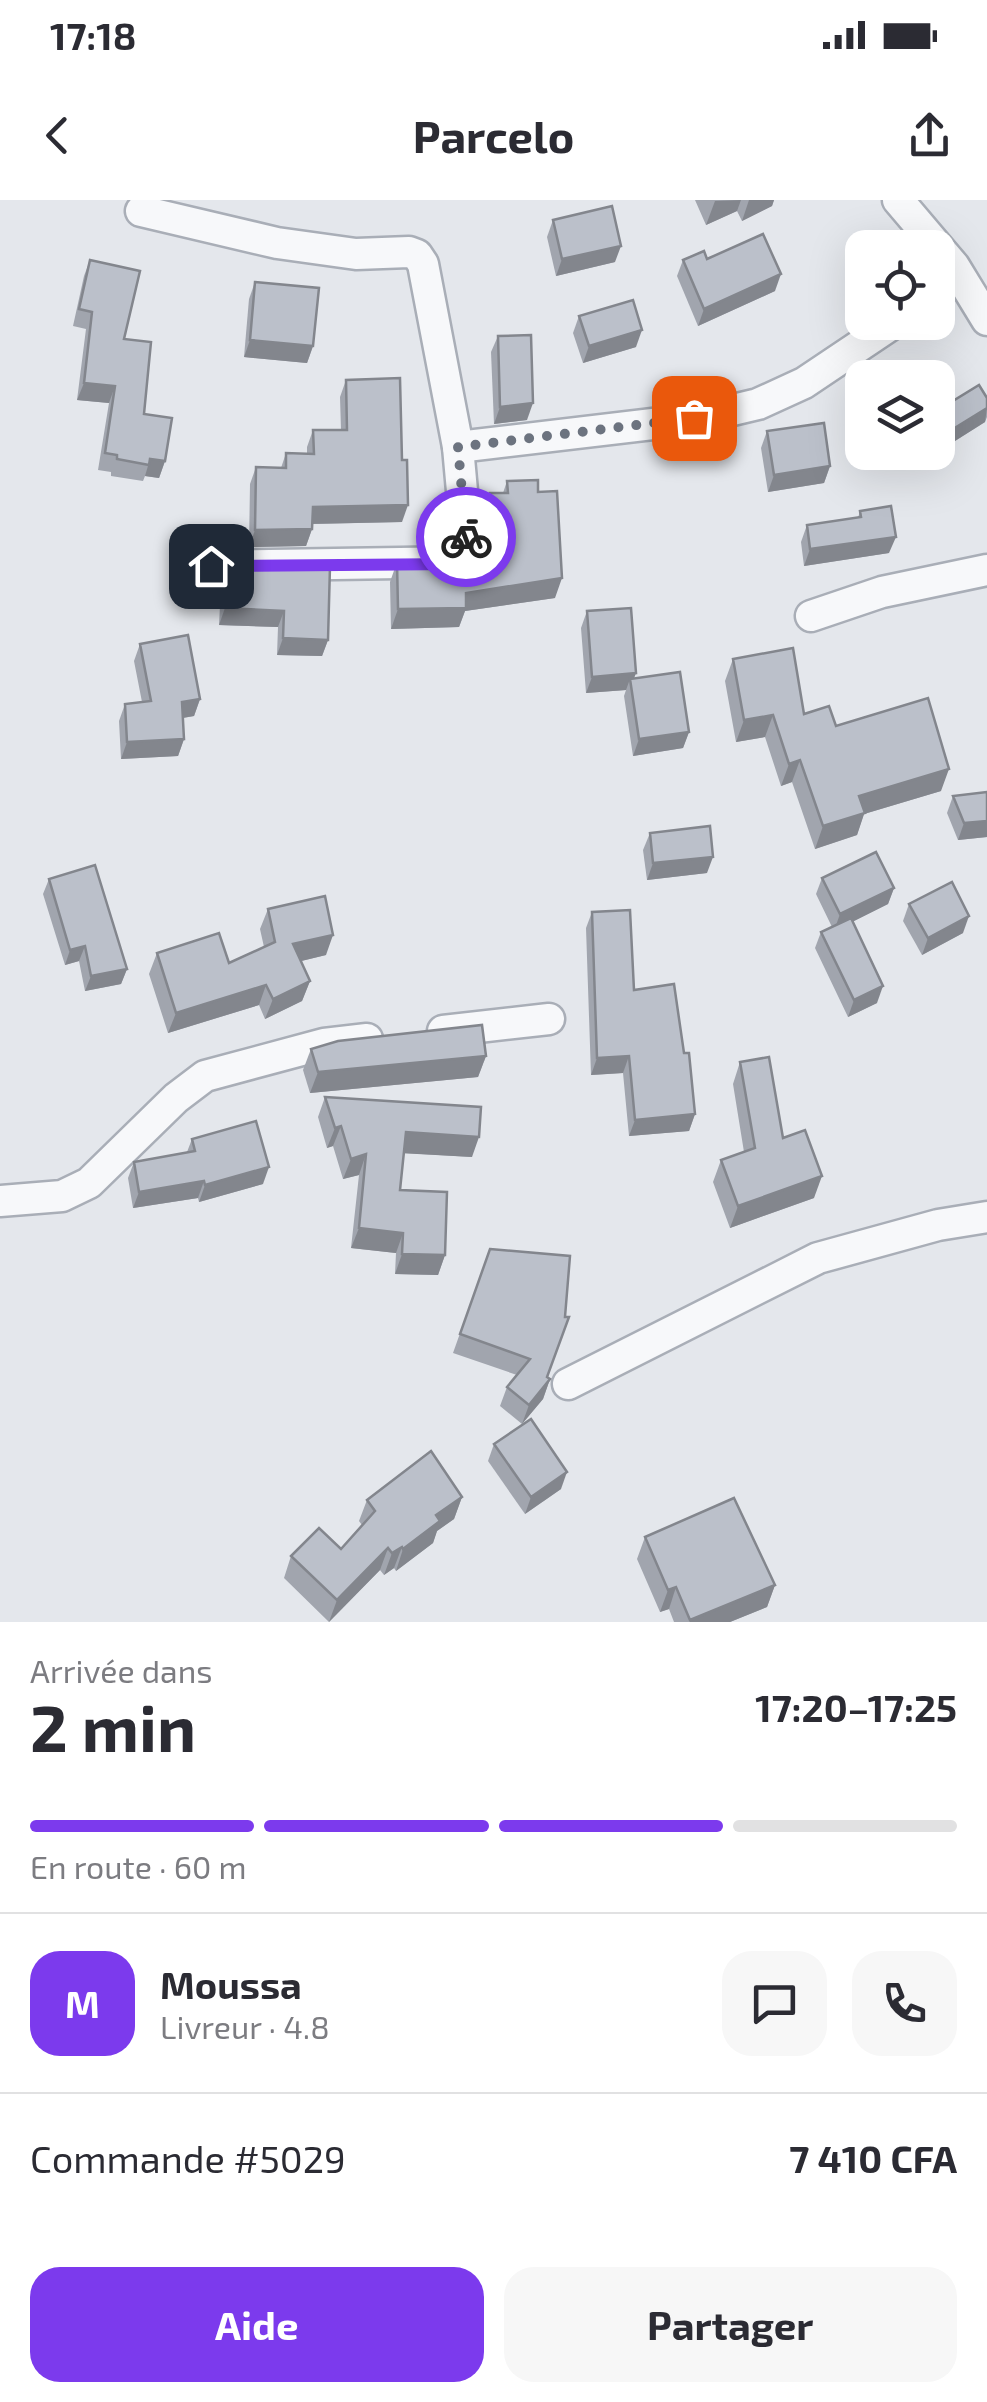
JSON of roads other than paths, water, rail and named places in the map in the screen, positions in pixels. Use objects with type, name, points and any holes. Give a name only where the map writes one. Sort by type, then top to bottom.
[{"type":"street","points":[[898,200],[917,230]]},
{"type":"street","points":[[141,211],[277,243],[356,254],[409,252],[418,255],[423,264],[458,447],[468,557],[465,562],[211,566]]},
{"type":"street","points":[[955,284],[987,320]]},
{"type":"street","points":[[458,447],[694,418],[758,404],[804,383],[868,340]]},
{"type":"street","points":[[812,616],[882,592],[987,570]]},
{"type":"street","points":[[0,1201],[62,1196],[89,1183],[204,1076],[324,1044],[550,1019]]},
{"type":"street","points":[[568,1384],[818,1258],[938,1225],[987,1217]]}]
